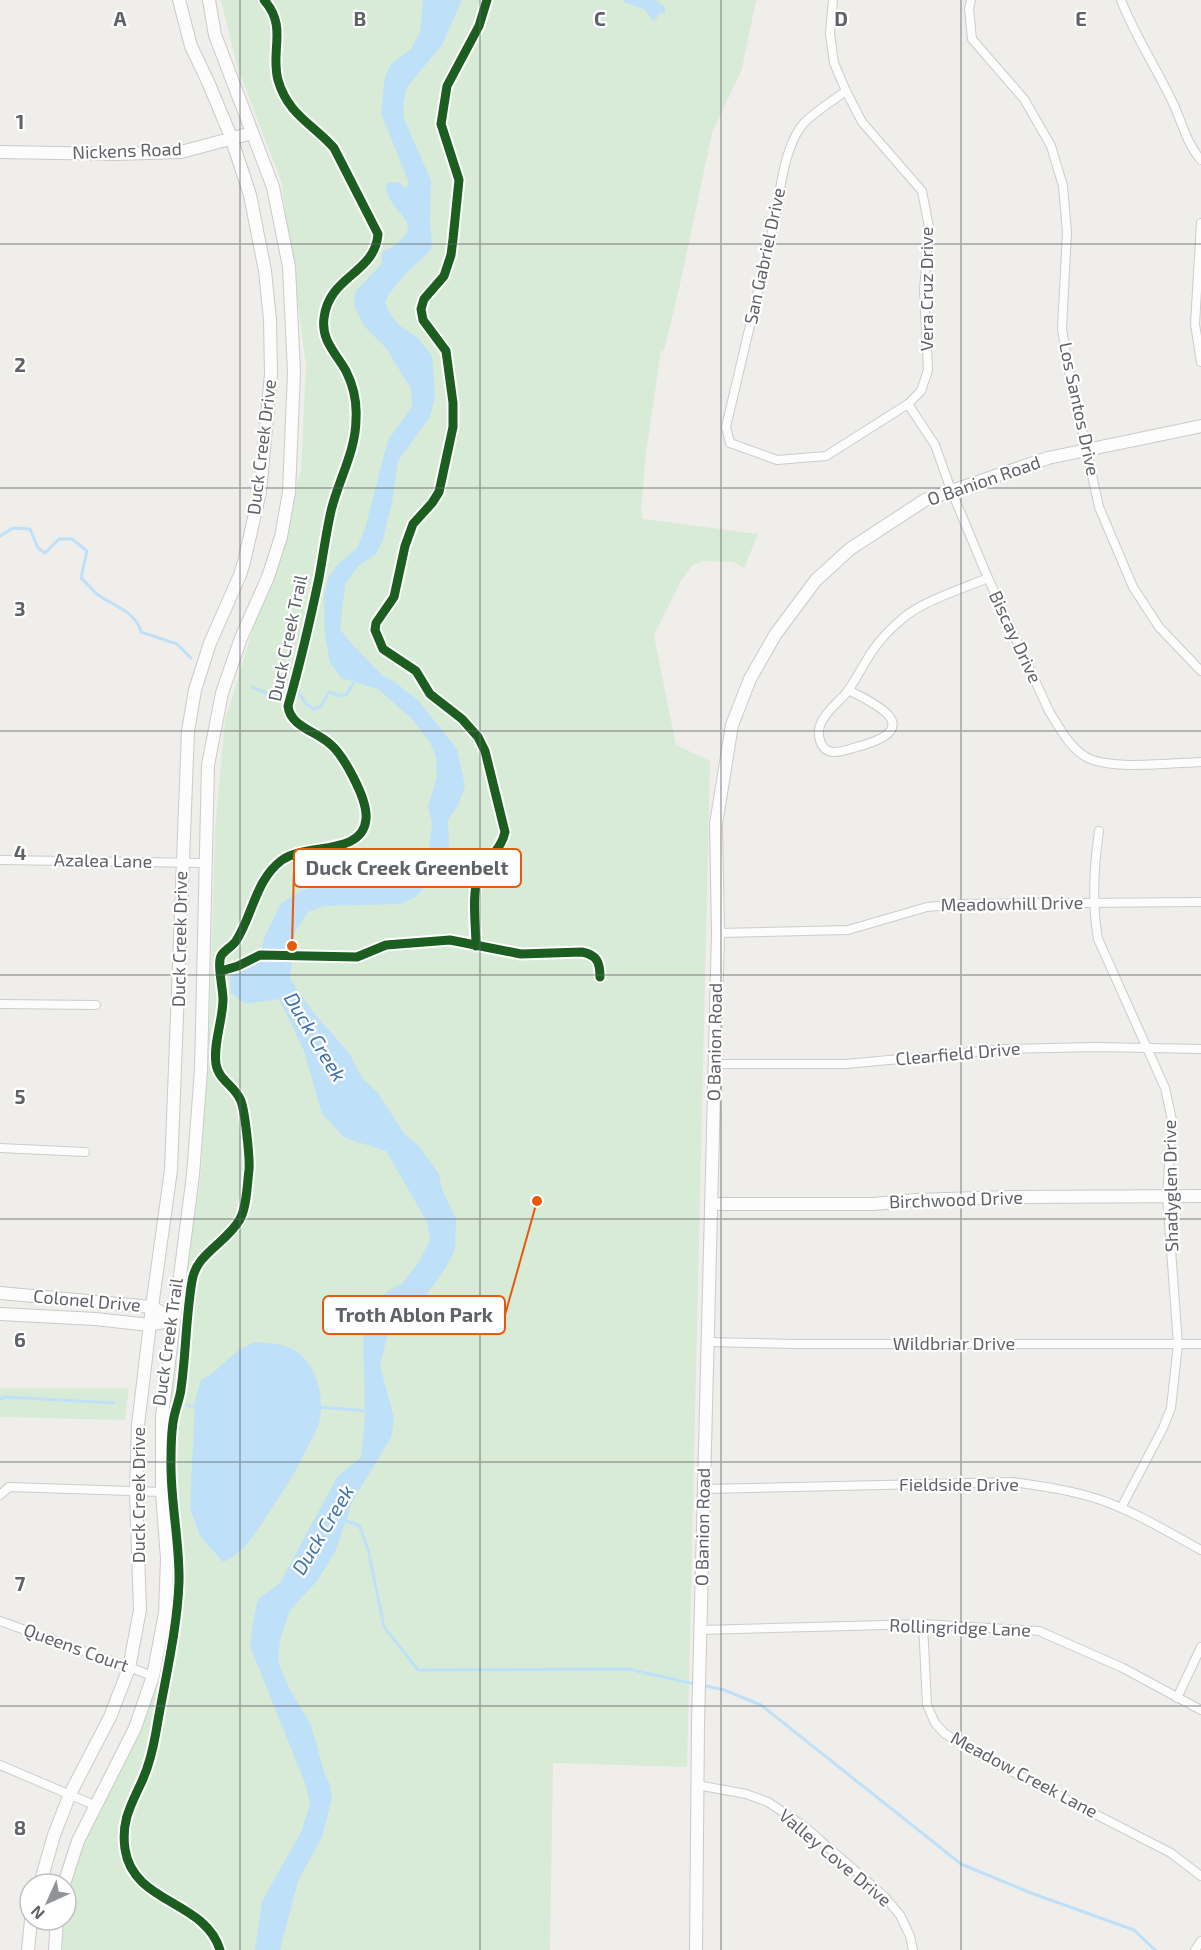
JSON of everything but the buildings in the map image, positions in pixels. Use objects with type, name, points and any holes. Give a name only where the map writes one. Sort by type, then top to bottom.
[{"type":"main road","name":"Duck Creek Drive","points":[[43,1872],[54,1835],[70,1794],[110,1717],[129,1668],[140,1610],[136,1493],[138,1425],[171,1170],[188,731],[195,690],[210,643],[244,562],[260,492],[271,374],[270,320],[265,271],[250,195],[231,137],[210,84],[191,46],[179,0]]},
{"type":"main road","name":"Duck Creek Drive","points":[[68,1872],[78,1841],[94,1805],[135,1728],[153,1676],[165,1613],[167,1558],[162,1492],[162,1416],[193,1175],[201,1070],[208,765],[222,693],[241,638],[268,578],[281,537],[290,482],[294,372],[289,267],[273,187],[215,35],[209,0]]},
{"type":"main road","name":"Nickens Road","points":[[0,152],[116,154],[181,152],[252,133]]},
{"type":"main road","name":"O Banion Road","points":[[696,1950],[700,1630],[718,933],[716,824],[732,725],[750,679],[775,634],[797,603],[850,549],[925,500],[1048,458],[1201,426]]},
{"type":"main road","name":"Birchwood Drive","points":[[711,1204],[874,1204],[915,1200],[1010,1197],[1201,1196]]},
{"type":"main road","name":"Colonel Drive","points":[[0,1293],[152,1307],[174,1320]]},
{"type":"main road","name":"Colonel Drive","points":[[0,1314],[95,1319],[150,1325],[174,1320]]},
{"type":"main road","points":[[28,1950],[30,1932]]},
{"type":"main road","points":[[55,1950],[56,1932]]},
{"type":"street","name":"Vera Cruz Drive","points":[[730,443],[777,460],[826,456],[908,404],[921,391],[928,370],[924,290],[929,227],[922,191],[862,122],[846,91],[834,63],[830,34],[833,0]]},
{"type":"street","name":"Los Santos Drive","points":[[971,0],[969,9],[972,39],[1023,99],[1051,146],[1063,186],[1067,232],[1062,329],[1099,507],[1133,587],[1159,627],[1201,671]]},
{"type":"street","points":[[1121,0],[1130,23],[1171,98],[1193,151],[1201,160]]},
{"type":"street","name":"San Gabriel Drive","points":[[730,443],[726,427],[776,215],[781,179],[791,146],[806,120],[846,91]]},
{"type":"street","points":[[1201,223],[1198,324],[1201,362]]},
{"type":"street","name":"Biscay Drive","points":[[908,404],[935,445],[988,578],[1049,711],[1061,731],[1076,749],[1088,758],[1124,765],[1201,762]]},
{"type":"street","points":[[848,690],[885,710],[892,720],[892,726],[886,736],[879,740],[837,753],[829,752],[820,740],[820,723],[848,690],[873,650],[903,617],[922,606],[988,578]]},
{"type":"street","name":"Shadyglen Drive","points":[[1099,831],[1096,848],[1095,902],[1098,939],[1165,1088],[1172,1120],[1167,1196],[1178,1344],[1171,1408],[1121,1508]]},
{"type":"street","name":"Azalea Lane","points":[[0,860],[205,863]]},
{"type":"street","name":"Meadowhill Drive","points":[[718,933],[848,930],[927,907],[963,904],[1201,902]]},
{"type":"street","points":[[0,1004],[96,1005]]},
{"type":"street","name":"Clearfield Drive","points":[[714,1064],[846,1064],[1006,1049],[1095,1047],[1201,1049]]},
{"type":"street","points":[[0,1148],[85,1152]]},
{"type":"street","name":"Wildbriar Drive","points":[[707,1342],[1201,1344]]},
{"type":"street","name":"Fieldside Drive","points":[[704,1489],[1012,1482],[1054,1487],[1121,1508],[1201,1550]]},
{"type":"street","points":[[0,1495],[9,1487],[136,1493],[162,1492]]},
{"type":"street","name":"Queens Court","points":[[0,1621],[153,1676]]},
{"type":"street","name":"Rollingridge Lane","points":[[700,1630],[923,1624],[1039,1631],[1123,1668],[1201,1710]]},
{"type":"street","name":"Meadow Creek Lane","points":[[923,1624],[927,1705],[935,1723],[944,1733],[978,1754],[1170,1853],[1201,1876]]},
{"type":"street","points":[[1177,1698],[1201,1647]]},
{"type":"street","points":[[0,1765],[94,1805]]},
{"type":"street","name":"Valley Cove Drive","points":[[698,1785],[746,1794],[768,1802],[805,1827],[884,1896],[900,1915],[910,1936],[913,1950]]},
{"type":"street","points":[[1195,1950],[1201,1941]]},
{"type":"green space","points":[[221,0],[756,0],[742,69],[712,133],[681,280],[664,351],[661,351],[646,453],[641,511],[643,519],[758,534],[744,568],[733,562],[704,561],[692,565],[681,581],[654,635],[676,745],[710,761],[687,1767],[553,1763],[550,1950],[60,1950],[61,1932],[78,1932],[78,1872],[73,1872],[80,1844],[137,1731],[172,1550],[166,1471],[169,1417],[201,1174],[210,1011],[215,828],[225,720],[301,471],[306,364],[281,181],[237,66]]},
{"type":"green space","points":[[0,1388],[129,1388],[125,1420],[0,1417]]},
{"type":"water","name":"Duck Creek","points":[[423,0],[462,0],[442,45],[407,87],[403,105],[404,119],[431,180],[432,244],[430,251],[407,272],[389,294],[385,303],[400,326],[418,338],[432,356],[435,396],[430,417],[398,461],[392,503],[383,540],[376,554],[358,566],[345,585],[340,629],[383,676],[418,700],[457,749],[465,786],[458,805],[448,820],[449,849],[445,867],[414,898],[400,904],[324,906],[308,912],[295,932],[290,979],[314,1013],[349,1053],[362,1078],[378,1093],[405,1135],[419,1146],[439,1174],[442,1189],[456,1219],[455,1250],[425,1297],[401,1316],[388,1333],[380,1366],[394,1418],[391,1438],[353,1500],[335,1552],[317,1581],[290,1610],[280,1640],[278,1661],[289,1688],[311,1725],[332,1798],[322,1837],[298,1881],[280,1950],[255,1950],[262,1901],[301,1832],[310,1804],[305,1783],[250,1646],[258,1599],[280,1583],[337,1477],[361,1457],[365,1417],[363,1322],[371,1307],[387,1291],[402,1283],[418,1263],[430,1240],[427,1222],[386,1151],[345,1138],[322,1114],[304,1051],[279,999],[246,1004],[231,993],[230,978],[237,966],[259,961],[264,938],[281,903],[302,890],[331,883],[390,881],[411,877],[428,857],[432,824],[428,807],[437,776],[436,756],[429,741],[411,718],[378,689],[341,678],[330,662],[325,636],[324,597],[328,578],[337,565],[357,548],[366,525],[388,440],[412,407],[411,389],[386,348],[364,326],[354,306],[355,292],[382,263],[382,252],[398,242],[406,233],[408,226],[388,194],[386,183],[399,182],[405,188],[409,183],[381,113],[385,77],[391,64],[411,49],[420,32]]},
{"type":"water","points":[[624,0],[655,0],[665,7],[665,13],[658,14],[653,21],[644,9],[624,2]]},
{"type":"water","points":[[256,1342],[288,1347],[298,1352],[306,1360],[317,1379],[321,1413],[315,1434],[297,1469],[257,1531],[239,1552],[223,1562],[200,1536],[190,1508],[195,1400],[201,1380],[240,1350]]},
{"type":"waterway","points":[[0,536],[13,528],[30,529],[38,548],[45,553],[59,539],[72,539],[87,551],[81,578],[98,595],[130,615],[139,625],[141,632],[177,644],[191,658]]},
{"type":"waterway","points":[[252,687],[282,699],[289,690],[297,690],[306,704],[314,709],[321,706],[329,692],[341,696],[347,694],[355,680]]},
{"type":"waterway","points":[[0,1399],[6,1397],[114,1403]]},
{"type":"waterway","points":[[187,1405],[197,1407]]},
{"type":"waterway","points":[[318,1407],[368,1411]]},
{"type":"waterway","name":"Duck Creek","points":[[343,1520],[359,1525],[368,1549],[384,1627],[418,1670],[628,1669],[695,1684]]},
{"type":"waterway","points":[[702,1685],[724,1690],[761,1705],[961,1864],[1031,1893],[1134,1930],[1155,1950]]},
{"type":"cycle path","name":"Duck Creek Trail","points":[[220,1950],[212,1934],[200,1921],[141,1881],[131,1867],[124,1839],[128,1814],[152,1751],[176,1620],[179,1567],[172,1491],[171,1439],[181,1389],[192,1281],[199,1263],[228,1235],[240,1219],[247,1189],[249,1156],[242,1104],[217,1069],[215,1056],[223,999],[220,960],[222,954],[236,941],[242,931],[260,888],[273,868],[292,855],[344,844],[355,839],[363,831],[366,819],[366,811],[359,790],[341,757],[329,743],[293,719],[288,706],[312,610],[331,511],[350,454],[355,431],[356,407],[353,388],[346,371],[327,340],[324,318],[334,292],[369,258],[378,234],[334,148],[295,111],[282,92],[276,69],[277,29],[271,10],[264,0]]},
{"type":"cycle path","points":[[476,946],[477,882],[482,870],[501,844],[505,832],[485,751],[478,737],[462,719],[430,694],[416,671],[383,649],[375,630],[376,623],[394,597],[405,546],[413,524],[439,492],[453,427],[453,403],[446,351],[423,320],[421,309],[424,299],[444,276],[451,255],[453,239],[459,180],[441,124],[447,86],[479,26],[487,0]]},
{"type":"cycle path","points":[[221,971],[238,966],[260,955],[357,957],[386,945],[450,940],[521,954],[582,952],[597,960],[600,977]]},
{"type":"place","name":"Duck Creek Greenbelt","points":[[292,946]]},
{"type":"place","name":"Troth Ablon Park","points":[[537,1201]]}]
